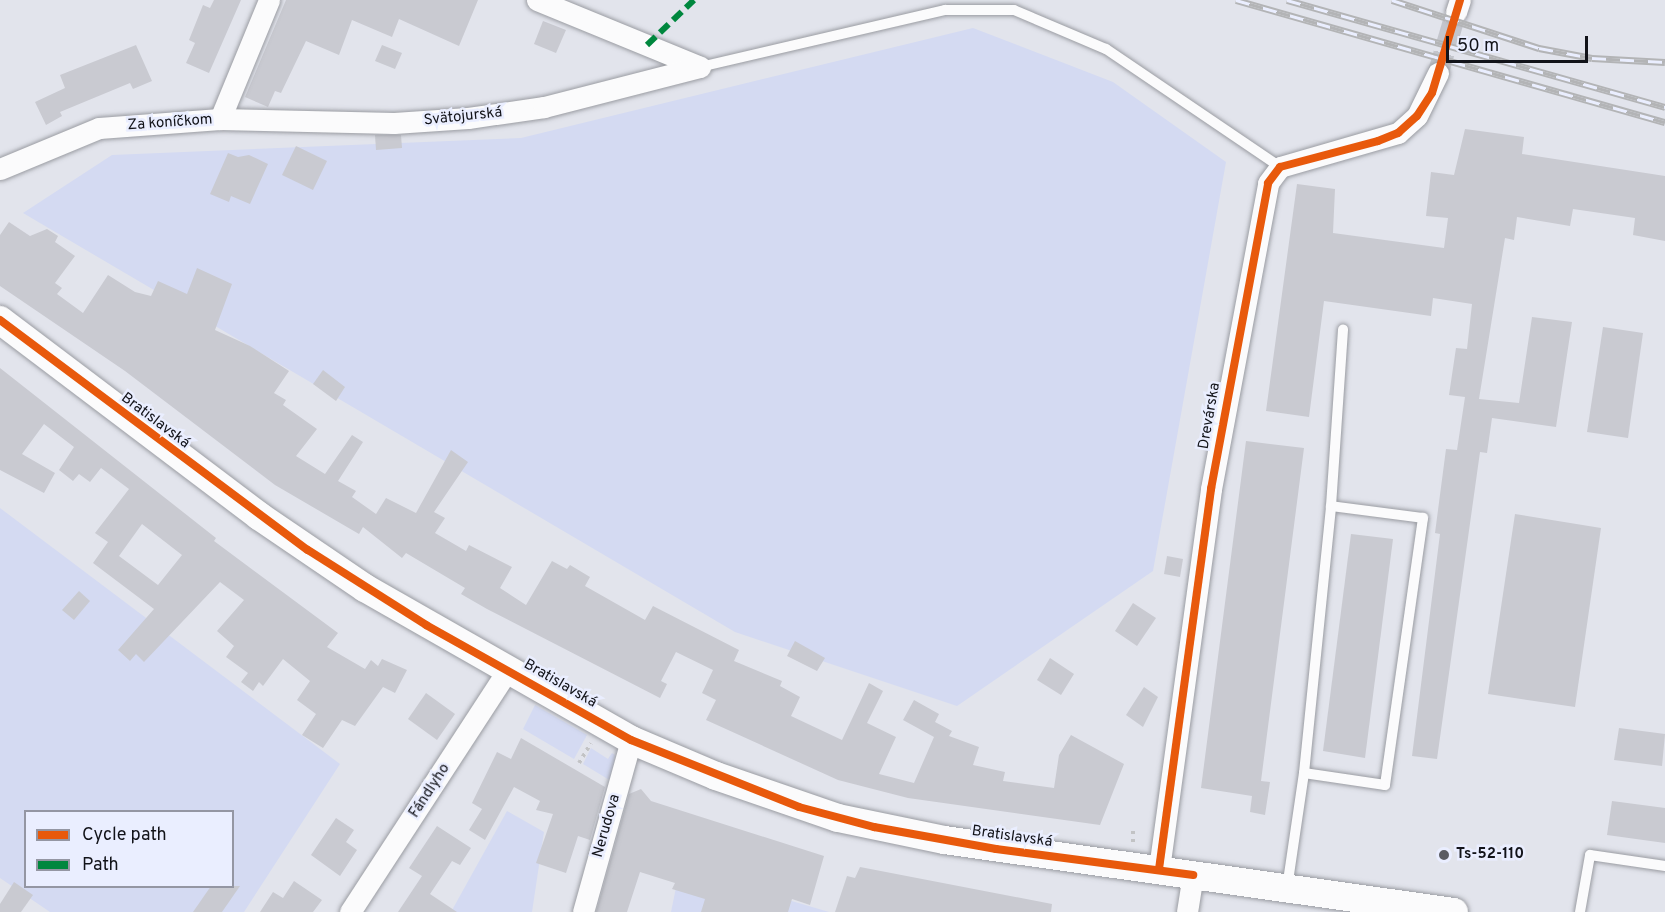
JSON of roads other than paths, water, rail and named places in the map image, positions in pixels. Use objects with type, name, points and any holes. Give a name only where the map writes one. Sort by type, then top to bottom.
[{"type":"main road","name":"Bratislavská","points":[[0,320],[308,550],[426,625],[631,740],[799,807],[874,827],[996,849],[1159,869],[1286,891],[1454,912]]},
{"type":"street","name":"Za koníčkom","points":[[0,169],[99,128],[220,119],[269,0]]},
{"type":"street","points":[[537,0],[700,67]]},
{"type":"street","name":"Svätojurská","points":[[220,119],[394,123],[468,118],[544,107],[700,67]]},
{"type":"street","points":[[1280,167],[1398,133],[1417,116],[1438,73]]},
{"type":"street","name":"Drevárska","points":[[1159,869],[1211,489],[1261,205],[1268,183],[1280,167]]},
{"type":"street","name":"Fándlyho","points":[[350,912],[508,670]]},
{"type":"street","name":"Nerudova","points":[[583,912],[631,740]]},
{"type":"street","points":[[1187,912],[1193,874]]},
{"type":"lane","points":[[700,67],[945,10],[1014,10],[1106,49],[1280,167]]},
{"type":"lane","points":[[1286,891],[1304,773],[1330,506],[1343,329]]},
{"type":"lane","points":[[1304,773],[1386,785],[1423,518],[1330,506]]},
{"type":"lane","points":[[1580,912],[1590,855],[1665,866]]},
{"type":"tunnel","points":[[1438,73],[1456,12]]},
{"type":"railway","points":[[1236,0],[1665,122]]},
{"type":"railway","points":[[1287,0],[1665,107]]},
{"type":"railway","points":[[1392,0],[1539,48],[1592,58],[1665,62]]},
{"type":"place","name":"Ts-52-110","points":[[1444,855]]}]
